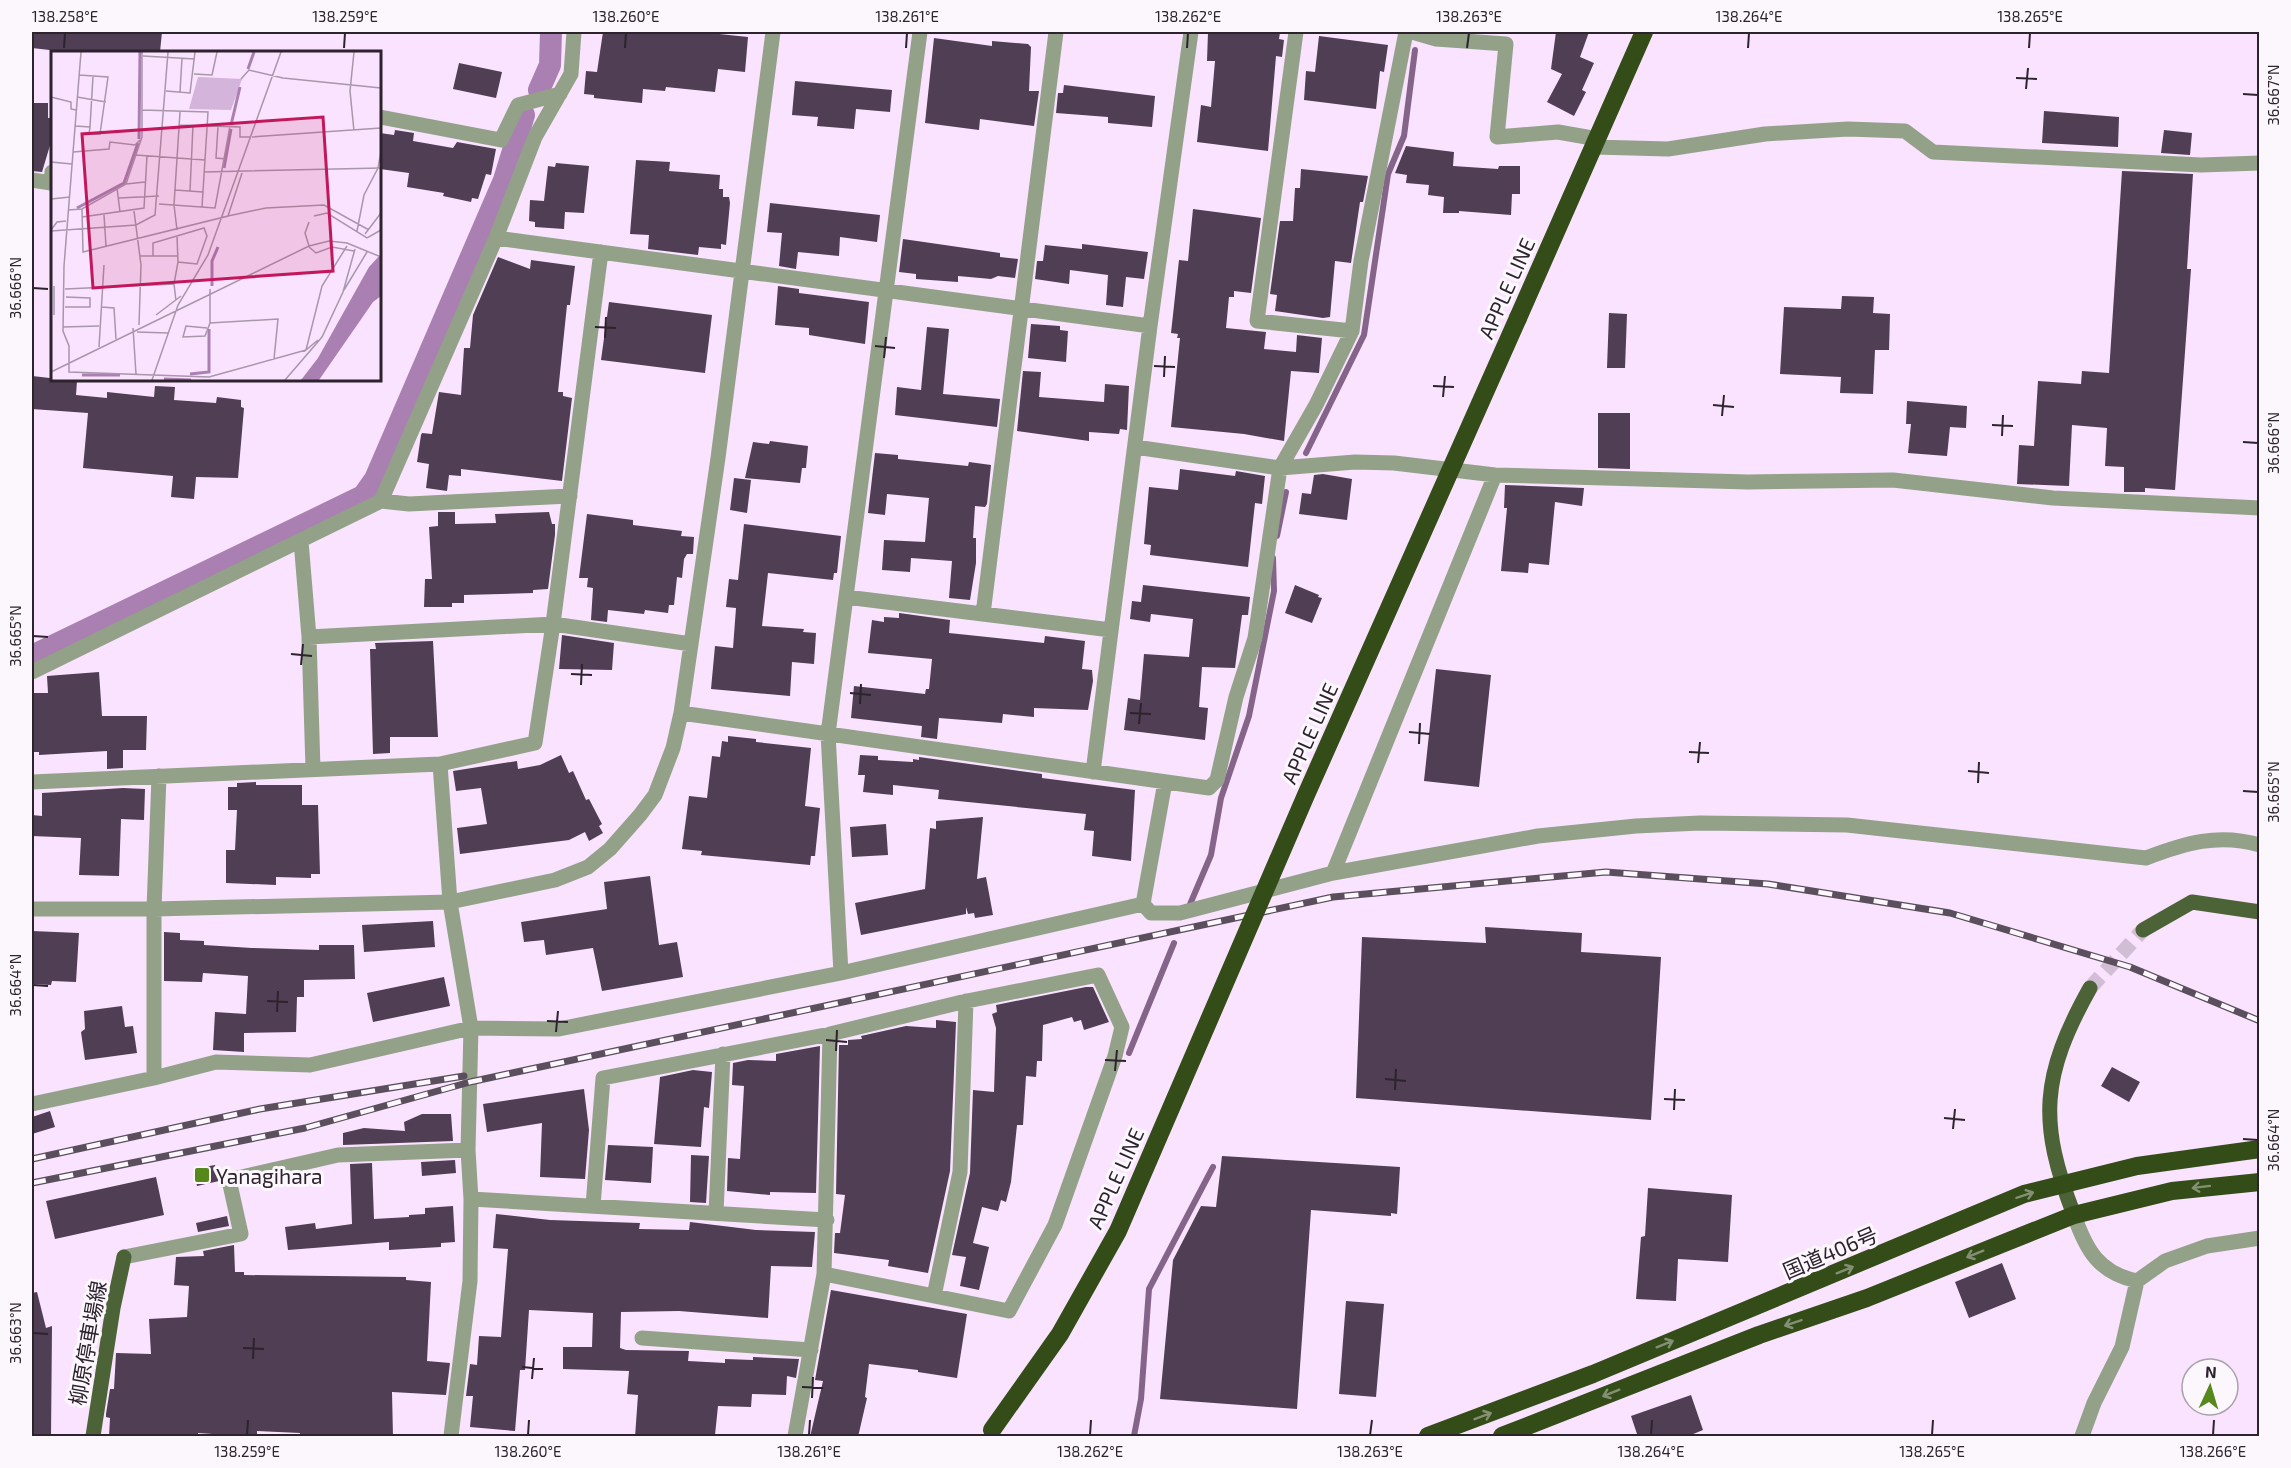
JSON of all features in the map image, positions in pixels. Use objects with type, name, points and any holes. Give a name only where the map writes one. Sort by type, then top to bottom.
[{"type":"highway","name":"APPLE LINE","points":[[990,1433],[1060,1334],[1118,1231],[1306,795],[1644,32]]},
{"type":"highway","name":"国道406号","points":[[1428,1437],[1593,1374],[2024,1194],[2137,1166],[2259,1149]]},
{"type":"highway","points":[[1502,1437],[1759,1335],[1867,1298],[2074,1215],[2172,1191],[2259,1182]]},
{"type":"main road","points":[[2143,930],[2192,903],[2259,912]]},
{"type":"main road","points":[[2074,1215],[2062,1185],[2049,1137],[2049,1090],[2068,1027],[2090,988]]},
{"type":"main road","name":"柳原停車場線","points":[[93,1437],[112,1308],[124,1257]]},
{"type":"street","points":[[381,501],[496,238],[535,137],[571,74],[574,32]]},
{"type":"street","points":[[32,909],[154,909],[450,902],[555,880],[588,867],[610,849],[655,795],[673,748],[681,713],[773,32]]},
{"type":"street","points":[[841,973],[828,734],[920,32]]},
{"type":"street","points":[[982,614],[1056,32]]},
{"type":"street","points":[[1093,772],[1150,326],[1191,32]]},
{"type":"street","points":[[1296,32],[1257,321],[1352,331]]},
{"type":"street","points":[[681,713],[1209,788],[1217,780],[1236,697],[1255,638],[1280,468],[1316,405],[1352,331],[1361,261],[1406,32]]},
{"type":"street","points":[[1412,32],[1436,39],[1506,44],[1497,137],[1558,132],[1596,143],[1668,149],[1765,134],[1848,129],[1905,131],[1933,152],[2200,165],[2259,163]]},
{"type":"street","points":[[381,117],[501,141],[518,105],[560,94]]},
{"type":"street","points":[[32,180],[51,183]]},
{"type":"street","points":[[496,238],[1150,326]]},
{"type":"street","points":[[32,782],[440,764],[535,743],[554,624],[601,252]]},
{"type":"street","points":[[1135,447],[1280,468],[1355,462],[1394,463],[1495,475],[1748,482],[1893,480],[2053,498],[2259,508]]},
{"type":"street","points":[[1333,873],[1495,475]]},
{"type":"street","points":[[32,672],[381,501],[409,504],[570,496]]},
{"type":"street","points":[[301,541],[309,637],[313,769]]},
{"type":"street","points":[[846,597],[1112,630]]},
{"type":"street","points":[[309,637],[554,624],[691,644]]},
{"type":"street","points":[[440,764],[450,902],[471,1028],[468,1150],[471,1199],[470,1281],[451,1437]]},
{"type":"street","points":[[154,1078],[154,909],[159,776]]},
{"type":"street","points":[[1143,904],[1165,782]]},
{"type":"street","points":[[1143,904],[1151,913],[1180,912],[1333,873],[1395,860],[1538,836],[1636,826],[1700,823],[1847,825],[2146,858],[2192,841],[2243,840],[2259,844]]},
{"type":"street","points":[[32,1104],[154,1078],[216,1062],[309,1065],[471,1028],[559,1029],[841,973],[1143,904]]},
{"type":"street","points":[[593,1206],[603,1078],[830,1034],[966,1001],[1098,975],[1122,1027],[1115,1056],[1055,1225],[1009,1311],[824,1275]]},
{"type":"street","points":[[934,1296],[960,1172],[966,1001]]},
{"type":"street","points":[[795,1437],[824,1275],[830,1034]]},
{"type":"street","points":[[716,1213],[723,1054]]},
{"type":"street","points":[[124,1257],[241,1234],[229,1180],[338,1155],[468,1150]]},
{"type":"street","points":[[471,1199],[826,1220]]},
{"type":"street","points":[[2074,1215],[2091,1255],[2119,1277],[2137,1281]]},
{"type":"street","points":[[2082,1437],[2094,1403],[2121,1347],[2137,1281],[2164,1261],[2208,1246],[2259,1238]]},
{"type":"street","points":[[642,1338],[811,1350]]},
{"type":"building","points":[[34,32],[162,32],[160,51],[58,51],[32,48]]},
{"type":"building","points":[[603,32],[700,32],[748,37],[745,72],[718,69],[715,92],[666,87],[665,91],[643,89],[642,103],[594,98],[594,95],[584,94],[586,71],[597,72]]},
{"type":"building","points":[[1208,32],[1280,32],[1279,39],[1284,40],[1282,57],[1276,56],[1268,151],[1197,142],[1201,105],[1211,107],[1215,61],[1207,61]]},
{"type":"building","points":[[1556,32],[1589,32],[1580,57],[1594,63],[1582,90],[1586,92],[1574,116],[1547,102],[1562,74],[1551,69]]},
{"type":"building","points":[[1319,36],[1388,45],[1384,72],[1380,71],[1376,109],[1304,100],[1306,71],[1315,72]]},
{"type":"building","points":[[934,38],[992,46],[992,41],[1028,44],[1031,47],[1029,91],[1039,91],[1034,126],[980,119],[979,130],[925,123]]},
{"type":"building","points":[[459,63],[502,72],[496,98],[453,89]]},
{"type":"building","points":[[795,81],[892,90],[890,112],[856,109],[854,129],[817,126],[818,117],[792,115]]},
{"type":"building","points":[[1064,85],[1155,96],[1152,127],[1108,123],[1108,117],[1056,113],[1058,93],[1063,93]]},
{"type":"building","points":[[32,103],[48,103],[48,118],[51,118],[51,142],[42,172],[32,171]]},
{"type":"building","points":[[2044,111],[2119,117],[2118,147],[2042,143]]},
{"type":"building","points":[[395,130],[414,133],[413,141],[453,148],[457,142],[496,149],[491,175],[486,174],[478,199],[472,198],[471,202],[443,196],[444,193],[407,187],[409,173],[381,169],[381,133],[394,135]]},
{"type":"building","points":[[2164,130],[2192,133],[2190,155],[2161,153]]},
{"type":"building","points":[[1406,146],[1454,152],[1453,166],[1498,169],[1499,166],[1520,166],[1520,194],[1512,194],[1511,215],[1459,211],[1459,213],[1443,213],[1444,197],[1428,195],[1429,185],[1406,183],[1407,175],[1395,173]]},
{"type":"building","points":[[636,160],[670,162],[669,171],[720,175],[719,189],[723,189],[723,197],[729,197],[730,203],[726,245],[721,244],[721,249],[699,247],[698,255],[648,249],[649,235],[630,234]]},
{"type":"building","points":[[556,163],[589,166],[584,213],[565,212],[564,229],[535,227],[535,222],[529,221],[530,200],[544,201],[548,166],[555,167]]},
{"type":"building","points":[[1301,169],[1368,176],[1363,202],[1360,202],[1351,263],[1335,261],[1330,317],[1275,311],[1277,295],[1270,294],[1280,221],[1293,221],[1295,188],[1300,188]]},
{"type":"building","points":[[2122,171],[2193,174],[2187,269],[2191,269],[2175,490],[2145,488],[2145,492],[2124,492],[2124,467],[2105,466],[2107,428],[2072,425],[2069,486],[2017,484],[2019,445],[2034,446],[2038,381],[2081,384],[2082,371],[2109,373]]},
{"type":"building","points":[[770,203],[880,215],[877,242],[840,237],[839,256],[798,252],[796,269],[779,266],[782,233],[767,232]]},
{"type":"building","points":[[1193,209],[1261,218],[1251,293],[1234,291],[1234,297],[1229,297],[1226,328],[1266,332],[1264,349],[1296,352],[1297,335],[1322,338],[1319,373],[1291,371],[1284,441],[1244,434],[1171,427],[1180,338],[1177,338],[1178,334],[1171,333],[1179,260],[1188,261]]},
{"type":"building","points":[[903,239],[1000,253],[1000,257],[1018,259],[1015,278],[998,276],[991,279],[958,276],[958,282],[916,279],[916,274],[899,272]]},
{"type":"building","points":[[1082,244],[1148,252],[1144,279],[1126,277],[1123,307],[1106,305],[1108,275],[1070,270],[1069,284],[1035,279],[1037,261],[1043,261],[1045,245],[1082,249]]},
{"type":"building","points":[[498,257],[530,269],[531,260],[575,266],[570,305],[567,305],[558,392],[563,392],[563,396],[572,398],[562,481],[461,469],[461,476],[449,475],[447,491],[426,488],[429,464],[417,462],[421,435],[422,433],[432,434],[439,392],[461,395],[464,348],[470,348],[473,315]]},
{"type":"building","points":[[778,286],[799,289],[799,293],[869,302],[865,344],[809,335],[809,328],[775,325]]},
{"type":"building","points":[[1842,296],[1874,297],[1873,313],[1890,314],[1889,350],[1875,350],[1873,394],[1840,393],[1841,377],[1780,374],[1784,307],[1841,309]]},
{"type":"building","points":[[609,302],[712,315],[705,373],[601,360]]},
{"type":"building","points":[[1609,313],[1627,314],[1625,368],[1607,368]]},
{"type":"building","points":[[1031,324],[1060,326],[1060,330],[1068,331],[1066,362],[1028,358]]},
{"type":"building","points":[[927,327],[949,329],[943,394],[1000,399],[997,427],[895,415],[897,387],[921,390]]},
{"type":"building","points":[[1023,371],[1041,372],[1039,397],[1104,402],[1105,384],[1129,386],[1127,430],[1120,429],[1119,434],[1089,432],[1089,441],[1017,431]]},
{"type":"building","points":[[32,376],[51,378],[51,381],[77,381],[76,395],[107,398],[107,392],[154,397],[155,386],[175,387],[174,400],[216,403],[217,397],[241,400],[241,407],[244,408],[238,478],[196,477],[194,499],[171,497],[173,476],[83,468],[88,413],[32,409]]},
{"type":"building","points":[[1907,401],[1967,406],[1966,428],[1950,427],[1947,456],[1908,453],[1911,424],[1906,424]]},
{"type":"building","points":[[1598,413],[1630,413],[1630,469],[1598,468]]},
{"type":"building","points":[[770,441],[808,446],[806,468],[802,468],[800,483],[745,478],[753,442],[769,444]]},
{"type":"building","points":[[875,453],[898,455],[898,459],[968,466],[969,462],[991,465],[987,504],[985,507],[975,506],[973,538],[976,538],[976,563],[970,600],[949,598],[952,561],[911,558],[910,572],[882,570],[884,540],[925,542],[929,498],[887,494],[885,515],[868,513]]},
{"type":"building","points":[[1180,469],[1235,476],[1236,471],[1265,476],[1262,504],[1255,503],[1248,567],[1150,555],[1151,545],[1144,544],[1149,487],[1178,490]]},
{"type":"building","points":[[1323,474],[1352,479],[1347,520],[1299,514],[1302,493],[1311,494],[1314,475]]},
{"type":"building","points":[[734,478],[751,480],[747,513],[730,510]]},
{"type":"building","points":[[1505,485],[1584,488],[1582,506],[1555,502],[1549,565],[1529,563],[1528,573],[1501,571],[1507,508],[1504,508]]},
{"type":"building","points":[[438,512],[455,512],[455,524],[496,523],[495,514],[549,512],[552,524],[555,524],[555,535],[548,589],[533,590],[533,593],[464,595],[464,603],[452,603],[452,607],[424,607],[425,579],[432,579],[429,527],[438,526]]},
{"type":"building","points":[[587,514],[633,520],[633,525],[682,531],[681,536],[694,537],[693,554],[687,554],[684,559],[682,578],[677,577],[674,605],[669,605],[668,613],[645,610],[644,614],[608,610],[607,622],[591,620],[593,588],[587,587],[588,578],[579,578]]},
{"type":"building","points":[[744,524],[841,536],[837,573],[834,573],[833,580],[768,573],[762,626],[804,629],[803,632],[816,633],[814,664],[792,662],[790,696],[711,689],[715,646],[733,648],[736,608],[726,607],[729,579],[738,580]]},
{"type":"building","points":[[1143,585],[1250,597],[1248,615],[1242,615],[1235,668],[1202,667],[1199,707],[1208,708],[1205,740],[1124,730],[1128,698],[1140,700],[1144,654],[1189,657],[1193,619],[1151,614],[1150,622],[1130,619],[1132,601],[1141,602]]},
{"type":"building","points":[[1295,585],[1322,598],[1312,623],[1285,613]]},
{"type":"building","points":[[899,613],[950,620],[949,633],[1044,643],[1045,636],[1085,641],[1082,669],[1092,670],[1093,681],[1088,710],[1034,708],[1034,717],[1003,714],[1002,723],[939,718],[937,739],[921,737],[922,726],[851,718],[854,686],[925,694],[926,689],[929,689],[932,659],[868,653],[872,620],[884,622],[884,617],[899,618]]},
{"type":"building","points":[[562,635],[614,643],[612,670],[559,669]]},
{"type":"building","points":[[433,641],[438,737],[390,737],[390,753],[373,754],[370,649],[376,649],[375,643]]},
{"type":"building","points":[[1436,669],[1491,675],[1479,787],[1424,781]]},
{"type":"building","points":[[99,672],[102,716],[147,716],[146,750],[123,750],[123,768],[107,769],[107,751],[39,755],[39,752],[32,752],[32,693],[48,693],[47,676]]},
{"type":"building","points":[[728,736],[756,739],[756,742],[811,748],[805,806],[820,808],[815,856],[811,856],[810,865],[701,855],[702,851],[682,849],[689,796],[707,798],[712,756],[720,757],[722,741],[728,742]]},
{"type":"building","points":[[561,755],[569,773],[573,771],[586,800],[589,799],[602,824],[599,826],[603,833],[589,841],[585,832],[569,840],[460,854],[457,828],[487,824],[481,788],[456,791],[453,771],[517,761],[518,769],[540,765]]},
{"type":"building","points":[[860,755],[878,756],[878,760],[913,762],[913,759],[919,760],[919,757],[1042,774],[1042,778],[1135,790],[1131,861],[1092,856],[1094,831],[1084,830],[1086,814],[938,799],[939,790],[893,785],[893,795],[863,792],[865,775],[858,775]]},
{"type":"building","points":[[256,782],[256,785],[302,785],[302,805],[318,805],[320,874],[311,874],[311,878],[276,877],[276,885],[226,883],[226,850],[235,850],[237,810],[228,810],[228,787],[237,787],[237,783]]},
{"type":"building","points":[[123,788],[145,789],[144,820],[121,819],[119,876],[79,875],[81,838],[32,836],[32,815],[42,816],[42,793]]},
{"type":"building","points":[[983,817],[977,879],[986,877],[993,915],[975,918],[974,913],[968,914],[966,907],[966,914],[861,935],[855,903],[925,889],[930,828],[936,829],[936,821]]},
{"type":"building","points":[[886,824],[888,855],[852,857],[850,827]]},
{"type":"building","points":[[650,876],[659,945],[677,942],[683,977],[602,991],[593,948],[546,955],[544,940],[524,942],[521,922],[607,909],[604,882]]},
{"type":"building","points":[[433,921],[435,947],[364,952],[362,925]]},
{"type":"building","points":[[1485,927],[1582,933],[1581,952],[1661,957],[1651,1120],[1356,1098],[1362,937],[1486,943]]},
{"type":"building","points":[[32,931],[79,933],[76,982],[52,981],[51,985],[32,984]]},
{"type":"building","points":[[164,932],[180,933],[180,940],[204,941],[204,945],[319,950],[319,945],[354,945],[355,979],[304,980],[304,997],[297,997],[296,1032],[244,1033],[244,1052],[213,1050],[215,1012],[246,1014],[248,976],[203,973],[202,982],[164,981]]},
{"type":"building","points":[[444,977],[450,1006],[373,1022],[367,993]]},
{"type":"building","points":[[1093,987],[1109,1022],[1084,1030],[1081,1020],[1074,1022],[1072,1017],[1043,1025],[1042,1061],[1037,1061],[1036,1077],[1026,1076],[1023,1125],[1017,1125],[1011,1182],[1006,1202],[1001,1200],[998,1211],[982,1207],[973,1243],[989,1247],[979,1290],[960,1286],[966,1257],[952,1255],[970,1173],[973,1090],[994,1092],[996,1028],[992,1014],[997,1012],[996,1005]]},
{"type":"building","points":[[122,1006],[125,1027],[133,1026],[137,1053],[85,1060],[81,1032],[85,1029],[84,1011]]},
{"type":"building","points":[[936,1020],[956,1022],[950,1171],[928,1273],[888,1266],[889,1260],[834,1253],[835,1233],[840,1233],[845,1195],[836,1194],[839,1045],[848,1045],[848,1040],[862,1039],[861,1036],[906,1026],[936,1028]]},
{"type":"building","points":[[820,1046],[816,1193],[770,1192],[770,1195],[727,1191],[728,1158],[740,1159],[744,1086],[732,1085],[733,1063],[748,1060],[776,1061],[776,1054]]},
{"type":"building","points":[[2112,1067],[2140,1082],[2129,1102],[2101,1086]]},
{"type":"building","points":[[693,1070],[712,1072],[709,1108],[704,1107],[701,1147],[654,1144],[660,1077]]},
{"type":"building","points":[[584,1089],[589,1130],[585,1179],[540,1177],[542,1123],[487,1132],[483,1104]]},
{"type":"building","points":[[50,1111],[55,1127],[32,1134],[32,1117]]},
{"type":"building","points":[[422,1114],[451,1114],[453,1141],[343,1145],[343,1133],[364,1128],[405,1131],[404,1122]]},
{"type":"building","points":[[608,1145],[653,1147],[651,1183],[605,1180]]},
{"type":"building","points":[[691,1155],[709,1156],[706,1203],[690,1202]]},
{"type":"building","points":[[1222,1156],[1400,1167],[1397,1214],[1391,1213],[1391,1216],[1311,1210],[1297,1409],[1160,1399],[1173,1260],[1201,1206],[1216,1207]]},
{"type":"building","points":[[455,1160],[456,1173],[422,1176],[421,1162]]},
{"type":"building","points":[[372,1163],[374,1219],[409,1217],[409,1215],[425,1214],[425,1208],[453,1206],[455,1242],[441,1243],[441,1247],[389,1250],[389,1242],[288,1250],[285,1227],[315,1223],[316,1229],[352,1224],[350,1164]]},
{"type":"building","points":[[215,1165],[219,1181],[197,1186],[193,1169]]},
{"type":"building","points":[[156,1177],[164,1215],[55,1239],[46,1201]]},
{"type":"building","points":[[1648,1188],[1732,1195],[1728,1262],[1678,1259],[1676,1301],[1636,1299],[1641,1237],[1645,1236]]},
{"type":"building","points":[[496,1214],[550,1220],[640,1223],[639,1229],[689,1230],[690,1222],[756,1230],[815,1232],[812,1267],[771,1266],[768,1318],[679,1311],[621,1312],[620,1348],[689,1351],[688,1361],[725,1363],[725,1359],[753,1360],[753,1357],[799,1359],[796,1378],[787,1376],[786,1395],[752,1394],[751,1407],[718,1406],[715,1435],[635,1437],[638,1395],[627,1394],[629,1371],[563,1369],[563,1347],[592,1347],[593,1313],[529,1310],[525,1370],[520,1370],[515,1431],[470,1427],[473,1396],[466,1396],[470,1364],[477,1365],[479,1336],[501,1337],[508,1249],[493,1248]]},
{"type":"building","points":[[227,1216],[229,1226],[198,1232],[196,1223]]},
{"type":"building","points":[[234,1245],[235,1272],[244,1272],[244,1275],[406,1277],[406,1280],[431,1282],[427,1361],[450,1363],[446,1395],[392,1392],[393,1437],[299,1437],[300,1433],[257,1431],[257,1437],[198,1433],[198,1437],[109,1437],[110,1418],[106,1417],[106,1414],[110,1389],[114,1389],[116,1353],[151,1354],[149,1319],[187,1317],[189,1286],[174,1285],[176,1257],[204,1256],[203,1251]]},
{"type":"building","points":[[2002,1263],[2016,1299],[1969,1318],[1955,1282]]},
{"type":"building","points":[[831,1290],[967,1314],[957,1378],[869,1364],[865,1397],[867,1398],[858,1437],[810,1437],[823,1381],[815,1380]]},
{"type":"building","points":[[37,1292],[46,1328],[52,1326],[51,1437],[32,1437],[32,1293]]},
{"type":"building","points":[[1346,1301],[1384,1304],[1376,1397],[1339,1394]]},
{"type":"building","points":[[1691,1395],[1703,1430],[1686,1437],[1638,1437],[1631,1416]]},
{"type":"waterway","points":[[539,90],[550,65],[551,32]]},
{"type":"waterway","points":[[1306,453],[1364,335],[1388,174],[1404,136],[1415,50]]},
{"type":"waterway","points":[[32,656],[363,496],[375,479],[504,180],[524,115]]},
{"type":"waterway","points":[[1277,536],[1286,492]]},
{"type":"waterway","points":[[1188,909],[1211,855],[1221,798],[1249,716],[1274,591],[1273,558]]},
{"type":"waterway","points":[[1129,1053],[1174,943]]},
{"type":"waterway","points":[[1134,1436],[1141,1399],[1149,1289],[1213,1167]]},
{"type":"tunnel","points":[[2090,988],[2143,930]]},
{"type":"railway","points":[[32,1183],[305,1128],[470,1082],[1333,897],[1606,872],[1768,884],[1950,913],[2130,967],[2260,1021]]},
{"type":"railway","points":[[32,1159],[260,1109],[464,1076]]},
{"type":"place","name":"Yanagihara","points":[[202,1175]]}]
